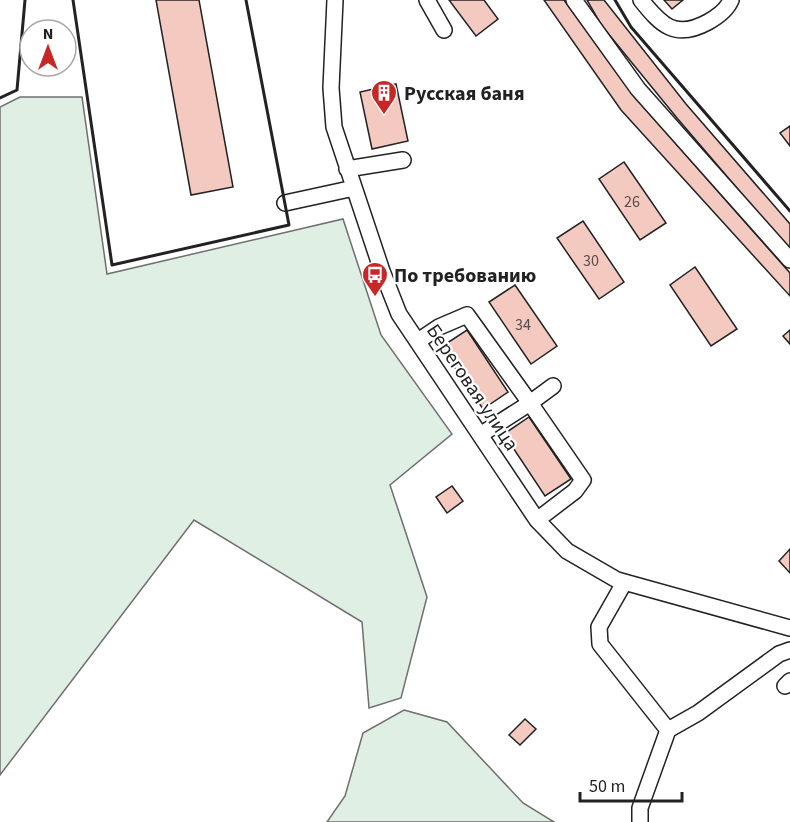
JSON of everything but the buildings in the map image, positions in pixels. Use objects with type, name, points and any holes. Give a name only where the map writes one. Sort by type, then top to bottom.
[{"type":"street","name":"Береговая улица","points":[[335,0],[332,97],[334,127],[399,314],[537,520],[567,551],[624,583],[790,628]]},
{"type":"street","points":[[428,0],[444,30]]},
{"type":"street","points":[[574,0],[638,89],[790,260]]},
{"type":"street","points":[[641,0],[660,22],[684,31],[693,30],[712,20],[728,6],[731,0]]},
{"type":"street","points":[[347,169],[403,160]]},
{"type":"street","points":[[285,203],[354,188]]},
{"type":"street","points":[[418,341],[439,327],[467,315],[583,480],[575,491],[537,520]]},
{"type":"street","points":[[480,435],[553,386]]},
{"type":"street","points":[[624,583],[599,627],[600,644],[668,730]]},
{"type":"street","points":[[640,822],[640,808],[668,730],[698,713],[779,654],[790,650]]},
{"type":"green space","points":[[20,97],[82,97],[107,274],[343,219],[381,335],[452,434],[390,485],[427,597],[401,698],[369,708],[362,622],[194,520],[0,775],[0,107]]},
{"type":"green space","points":[[404,710],[447,722],[523,803],[554,822],[327,822],[345,796],[363,733]]},
{"type":"wall","points":[[0,98],[17,90],[25,0]]},
{"type":"wall","points":[[73,0],[112,265],[289,225],[246,0]]},
{"type":"wall","points":[[615,0],[631,27],[790,211]]},
{"type":"place","name":"Русская баня","points":[[384,116]]},
{"type":"place","name":"По требованию","points":[[375,298]]}]
